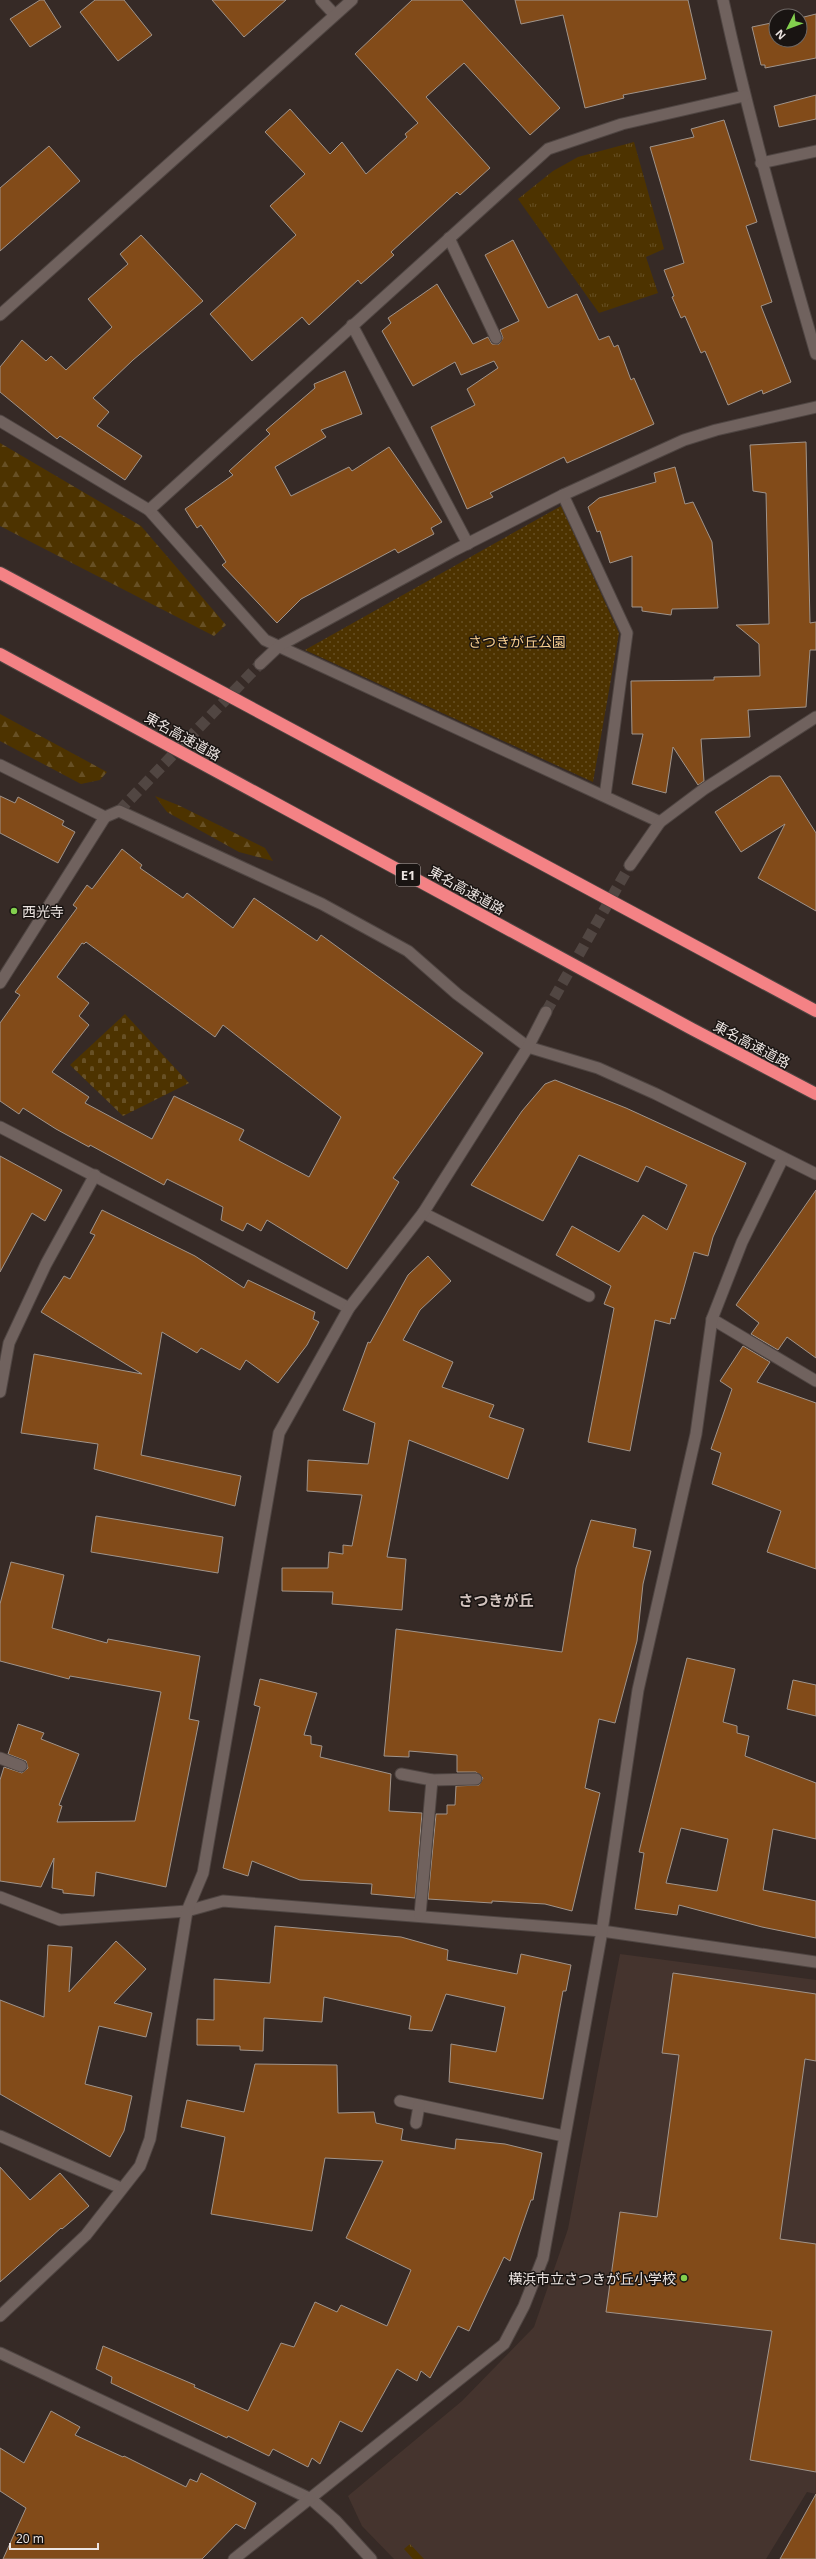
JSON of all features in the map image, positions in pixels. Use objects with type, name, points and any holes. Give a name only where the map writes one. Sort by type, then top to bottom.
[{"type":"highway","points":[[0,573],[816,1011]]},
{"type":"highway","name":"東名高速道路","points":[[0,654],[692,1030],[816,1094]]},
{"type":"street","points":[[321,0],[334,14]]},
{"type":"street","points":[[0,315],[188,148],[334,14],[352,0]]},
{"type":"street","points":[[723,0],[744,96],[761,163],[816,354]]},
{"type":"street","points":[[149,510],[548,149],[622,124],[744,96]]},
{"type":"street","points":[[761,163],[816,151]]},
{"type":"street","points":[[448,238],[496,338]]},
{"type":"street","points":[[352,325],[468,544]]},
{"type":"street","points":[[260,664],[279,646],[468,544],[563,495],[684,440],[716,430],[816,407]]},
{"type":"street","points":[[0,421],[149,510],[265,640],[660,822]]},
{"type":"street","points":[[563,495],[628,633],[604,796]]},
{"type":"street","points":[[630,865],[660,822],[704,789],[816,717]]},
{"type":"street","points":[[0,765],[105,817]]},
{"type":"street","points":[[0,983],[105,817],[119,811],[322,904],[408,951],[457,994],[528,1047],[598,1068],[656,1094],[816,1174]]},
{"type":"street","points":[[0,2316],[86,2235],[121,2188],[140,2166],[150,2139],[187,1912],[203,1873],[279,1433],[349,1308],[423,1213],[528,1047],[546,1012]]},
{"type":"street","points":[[0,1127],[349,1308]]},
{"type":"street","points":[[234,2559],[504,2344],[524,2306],[542,2258],[602,1931],[638,1690],[696,1434],[712,1319],[742,1242],[783,1158]]},
{"type":"street","points":[[0,1392],[9,1343],[46,1264],[95,1175]]},
{"type":"street","points":[[423,1213],[590,1296]]},
{"type":"street","points":[[712,1319],[816,1381]]},
{"type":"street","points":[[0,1758],[21,1766]]},
{"type":"street","points":[[401,1774],[432,1780],[476,1779]]},
{"type":"street","points":[[420,1915],[432,1780]]},
{"type":"street","points":[[0,1897],[60,1920],[187,1912],[223,1900],[602,1931],[816,1962]]},
{"type":"street","points":[[400,2101],[564,2136]]},
{"type":"street","points":[[416,2123],[419,2106]]},
{"type":"street","points":[[0,2136],[121,2188]]},
{"type":"street","points":[[0,2353],[311,2499],[336,2521],[371,2559]]},
{"type":"shaded area","name":"横浜市立さつきが丘小学校","points":[[620,1954],[816,1980],[816,2494],[807,2492],[766,2559],[394,2559],[362,2526],[348,2496],[462,2401],[534,2327],[568,2229]]},
{"type":"green space","points":[[634,142],[664,249],[646,257],[658,293],[599,313],[518,199],[553,171],[578,157]]},
{"type":"green space","points":[[0,443],[141,526],[226,625],[214,636],[0,526]]},
{"type":"green space","name":"さつきが丘公園","points":[[561,506],[619,633],[593,782],[305,650]]},
{"type":"green space","points":[[0,714],[107,772],[100,780],[81,784],[0,741]]},
{"type":"green space","points":[[155,796],[178,805],[265,848],[273,861],[239,852],[167,812]]},
{"type":"green space","points":[[125,1014],[189,1083],[123,1116],[70,1065]]},
{"type":"green space","points":[[410,2544],[424,2559],[413,2559],[404,2549]]},
{"type":"building","points":[[40,0],[44,0],[61,27],[30,47],[10,19]]},
{"type":"building","points":[[95,0],[124,0],[152,35],[118,61],[80,12]]},
{"type":"building","points":[[212,0],[286,0],[244,37]]},
{"type":"building","points":[[412,0],[462,0],[560,108],[530,135],[464,63],[426,97],[490,168],[460,195],[457,192],[391,252],[394,255],[361,284],[358,280],[309,325],[302,317],[252,361],[210,314],[296,235],[270,206],[305,174],[265,132],[290,109],[330,154],[342,142],[366,174],[407,137],[405,134],[418,123],[355,54]]},
{"type":"building","points":[[515,0],[688,0],[706,79],[623,95],[624,98],[585,108],[563,15],[521,24]]},
{"type":"building","points":[[816,14],[816,58],[765,68],[765,65],[761,65],[752,27],[768,24],[768,48],[808,48],[808,16]]},
{"type":"building","points":[[816,95],[816,119],[779,127],[774,106]]},
{"type":"building","points":[[724,120],[757,222],[746,226],[772,302],[761,306],[791,382],[763,394],[762,390],[728,405],[705,351],[701,353],[685,316],[681,318],[672,297],[674,296],[664,270],[684,263],[650,147],[694,137],[691,129]]},
{"type":"building","points":[[49,146],[80,181],[0,251],[0,188]]},
{"type":"building","points":[[141,235],[203,301],[133,360],[93,398],[109,412],[97,426],[142,456],[125,480],[60,436],[57,439],[0,392],[0,367],[22,340],[46,361],[51,356],[66,370],[112,327],[88,299],[128,264],[120,254]]},
{"type":"building","points":[[513,240],[548,308],[577,294],[599,340],[609,336],[614,347],[618,345],[631,380],[634,378],[654,424],[567,463],[564,457],[490,493],[493,497],[467,509],[431,427],[475,405],[467,389],[498,368],[494,361],[461,375],[455,362],[413,386],[382,331],[391,323],[388,318],[437,284],[473,344],[488,337],[492,344],[499,344],[503,338],[500,330],[519,321],[485,255]]},
{"type":"building","points":[[345,371],[362,414],[321,430],[326,437],[275,467],[291,496],[349,467],[352,471],[389,447],[442,522],[431,528],[434,534],[398,553],[395,549],[301,599],[277,623],[222,565],[226,562],[201,525],[197,528],[185,509],[233,475],[229,471],[270,434],[266,430],[315,388],[314,384]]},
{"type":"building","points":[[806,442],[810,623],[816,622],[816,650],[810,650],[806,707],[748,710],[750,737],[701,739],[704,781],[698,785],[673,747],[666,793],[632,784],[643,734],[632,734],[631,681],[714,680],[714,677],[760,676],[759,644],[736,625],[769,624],[766,493],[753,491],[750,445]]},
{"type":"building","points":[[675,467],[685,504],[693,502],[712,542],[718,608],[672,609],[671,615],[642,611],[642,607],[632,607],[632,556],[610,563],[600,531],[597,532],[588,507],[599,498],[656,482],[654,473]]},
{"type":"building","points":[[770,776],[780,776],[816,833],[816,911],[758,878],[785,824],[741,852],[715,812]]},
{"type":"building","points":[[0,796],[15,803],[18,797],[64,821],[62,825],[75,832],[58,863],[0,833]]},
{"type":"building","points":[[122,849],[142,865],[140,868],[183,898],[187,893],[233,928],[254,898],[317,941],[321,935],[483,1053],[393,1178],[399,1182],[347,1269],[267,1220],[261,1231],[247,1223],[243,1231],[221,1220],[223,1207],[167,1179],[164,1185],[90,1145],[89,1147],[56,1129],[23,1108],[19,1114],[0,1101],[0,1023],[20,995],[15,992],[77,908],[73,905],[87,885],[92,889]],"holes":[[[86,942],[215,1037],[223,1025],[341,1117],[309,1177],[239,1140],[244,1130],[174,1096],[152,1139],[85,1103],[89,1097],[52,1072],[89,1025],[79,1016],[89,1003],[57,977],[82,943],[84,944]]]},
{"type":"building","points":[[555,1080],[626,1108],[746,1163],[713,1237],[708,1256],[694,1252],[675,1319],[671,1318],[670,1324],[655,1320],[630,1451],[588,1442],[614,1308],[604,1304],[611,1286],[556,1255],[572,1226],[619,1252],[643,1215],[667,1230],[687,1185],[646,1166],[638,1182],[579,1155],[543,1221],[471,1185],[522,1111],[545,1084]]},
{"type":"building","points":[[0,1156],[62,1190],[45,1221],[32,1213],[0,1272]]},
{"type":"building","points":[[816,1190],[816,1358],[787,1337],[778,1350],[751,1334],[759,1323],[736,1305]]},
{"type":"building","points":[[102,1210],[195,1256],[244,1288],[248,1280],[315,1312],[313,1319],[319,1322],[307,1345],[278,1383],[246,1360],[240,1370],[201,1348],[197,1353],[162,1332],[141,1455],[241,1476],[235,1506],[94,1469],[98,1444],[21,1433],[34,1354],[142,1374],[41,1312],[64,1276],[70,1279],[95,1235],[90,1233]]},
{"type":"building","points":[[428,1256],[451,1281],[420,1310],[403,1340],[453,1362],[442,1387],[494,1405],[489,1417],[524,1429],[508,1479],[409,1440],[387,1557],[406,1559],[402,1610],[332,1604],[333,1592],[282,1591],[282,1568],[328,1568],[329,1552],[343,1554],[343,1545],[352,1546],[362,1495],[307,1491],[308,1460],[368,1464],[375,1423],[343,1410],[368,1342],[370,1343],[408,1275]]},
{"type":"building","points":[[743,1346],[770,1362],[757,1382],[816,1403],[816,1569],[767,1552],[781,1511],[712,1484],[721,1453],[711,1449],[732,1389],[720,1381]]},
{"type":"building","points":[[96,1516],[223,1537],[218,1573],[91,1552]]},
{"type":"building","points":[[591,1520],[636,1529],[633,1547],[651,1551],[643,1584],[637,1641],[615,1723],[599,1719],[585,1788],[600,1793],[572,1911],[545,1904],[492,1901],[492,1903],[428,1899],[436,1814],[447,1814],[447,1805],[455,1805],[456,1786],[479,1785],[483,1778],[476,1772],[457,1772],[457,1755],[409,1751],[409,1757],[384,1756],[396,1629],[562,1652],[576,1568]]},
{"type":"building","points":[[11,1562],[64,1575],[52,1628],[107,1643],[108,1639],[200,1656],[189,1719],[199,1721],[166,1887],[96,1872],[94,1896],[63,1893],[63,1890],[52,1888],[54,1858],[41,1887],[0,1881],[0,1780],[4,1767],[22,1773],[28,1768],[26,1761],[8,1754],[18,1724],[44,1733],[41,1739],[79,1754],[59,1805],[62,1806],[57,1822],[135,1821],[161,1692],[70,1676],[69,1679],[0,1661],[0,1604]]},
{"type":"building","points":[[687,1658],[735,1669],[723,1722],[737,1726],[737,1733],[749,1736],[745,1756],[816,1783],[816,1839],[773,1829],[763,1890],[816,1901],[816,1938],[762,1927],[679,1905],[677,1915],[635,1909],[644,1853],[639,1852]],"holes":[[[681,1828],[728,1839],[717,1891],[666,1883]]]},
{"type":"building","points":[[260,1679],[317,1693],[304,1735],[311,1736],[311,1744],[322,1746],[320,1757],[391,1774],[389,1811],[422,1813],[415,1898],[371,1894],[372,1884],[300,1880],[252,1861],[248,1876],[223,1868],[260,1707],[254,1705]]},
{"type":"building","points":[[793,1680],[816,1685],[816,1716],[787,1709]]},
{"type":"building","points":[[275,1926],[401,1937],[448,1950],[447,1960],[517,1974],[521,1954],[571,1965],[566,1991],[563,1991],[543,2099],[449,2082],[451,2044],[496,2052],[505,2007],[446,1994],[432,2031],[409,2029],[411,2016],[324,1997],[322,2022],[264,2018],[263,2051],[240,2050],[240,2046],[197,2045],[197,2019],[214,2020],[214,1979],[270,1983]]},
{"type":"building","points":[[116,1941],[146,1969],[114,2003],[152,2013],[146,2037],[99,2026],[85,2084],[132,2096],[124,2131],[110,2157],[0,2094],[0,2000],[44,2017],[48,1945],[72,1947],[69,1992]]},
{"type":"building","points":[[673,1973],[816,1994],[816,2061],[805,2059],[780,2239],[816,2244],[816,2472],[750,2460],[772,2331],[606,2312],[620,2212],[657,2217],[679,2055],[662,2053]]},
{"type":"building","points":[[255,2064],[337,2065],[338,2113],[374,2112],[376,2123],[403,2129],[401,2140],[455,2149],[456,2139],[505,2144],[542,2153],[533,2200],[531,2200],[510,2261],[504,2257],[469,2331],[458,2326],[430,2378],[421,2371],[417,2381],[397,2369],[362,2432],[340,2421],[320,2464],[312,2458],[308,2467],[273,2449],[269,2456],[228,2436],[227,2438],[111,2383],[112,2377],[96,2369],[103,2346],[195,2385],[194,2387],[248,2411],[281,2343],[294,2347],[315,2302],[337,2312],[341,2305],[387,2326],[411,2270],[346,2238],[383,2161],[325,2158],[312,2231],[211,2214],[225,2137],[181,2127],[187,2100],[244,2112]]},
{"type":"building","points":[[0,2167],[30,2200],[60,2173],[89,2206],[62,2229],[61,2228],[0,2282]]},
{"type":"building","points":[[51,2411],[80,2427],[75,2435],[123,2457],[124,2456],[186,2487],[190,2479],[197,2482],[201,2473],[256,2503],[245,2529],[236,2524],[202,2559],[3,2559],[26,2508],[0,2491],[0,2448],[24,2463]]},
{"type":"building","points":[[816,2494],[816,2559],[780,2559]]},
{"type":"tunnel","points":[[119,811],[260,664]]},
{"type":"tunnel","points":[[546,1012],[630,865]]},
{"type":"place","name":"西光寺","points":[[14,911]]},
{"type":"place","name":"横浜市立さつきが丘小学校","points":[[684,2278]]},
{"type":"district","name":"さつきが丘","points":[[496,1600]]}]
